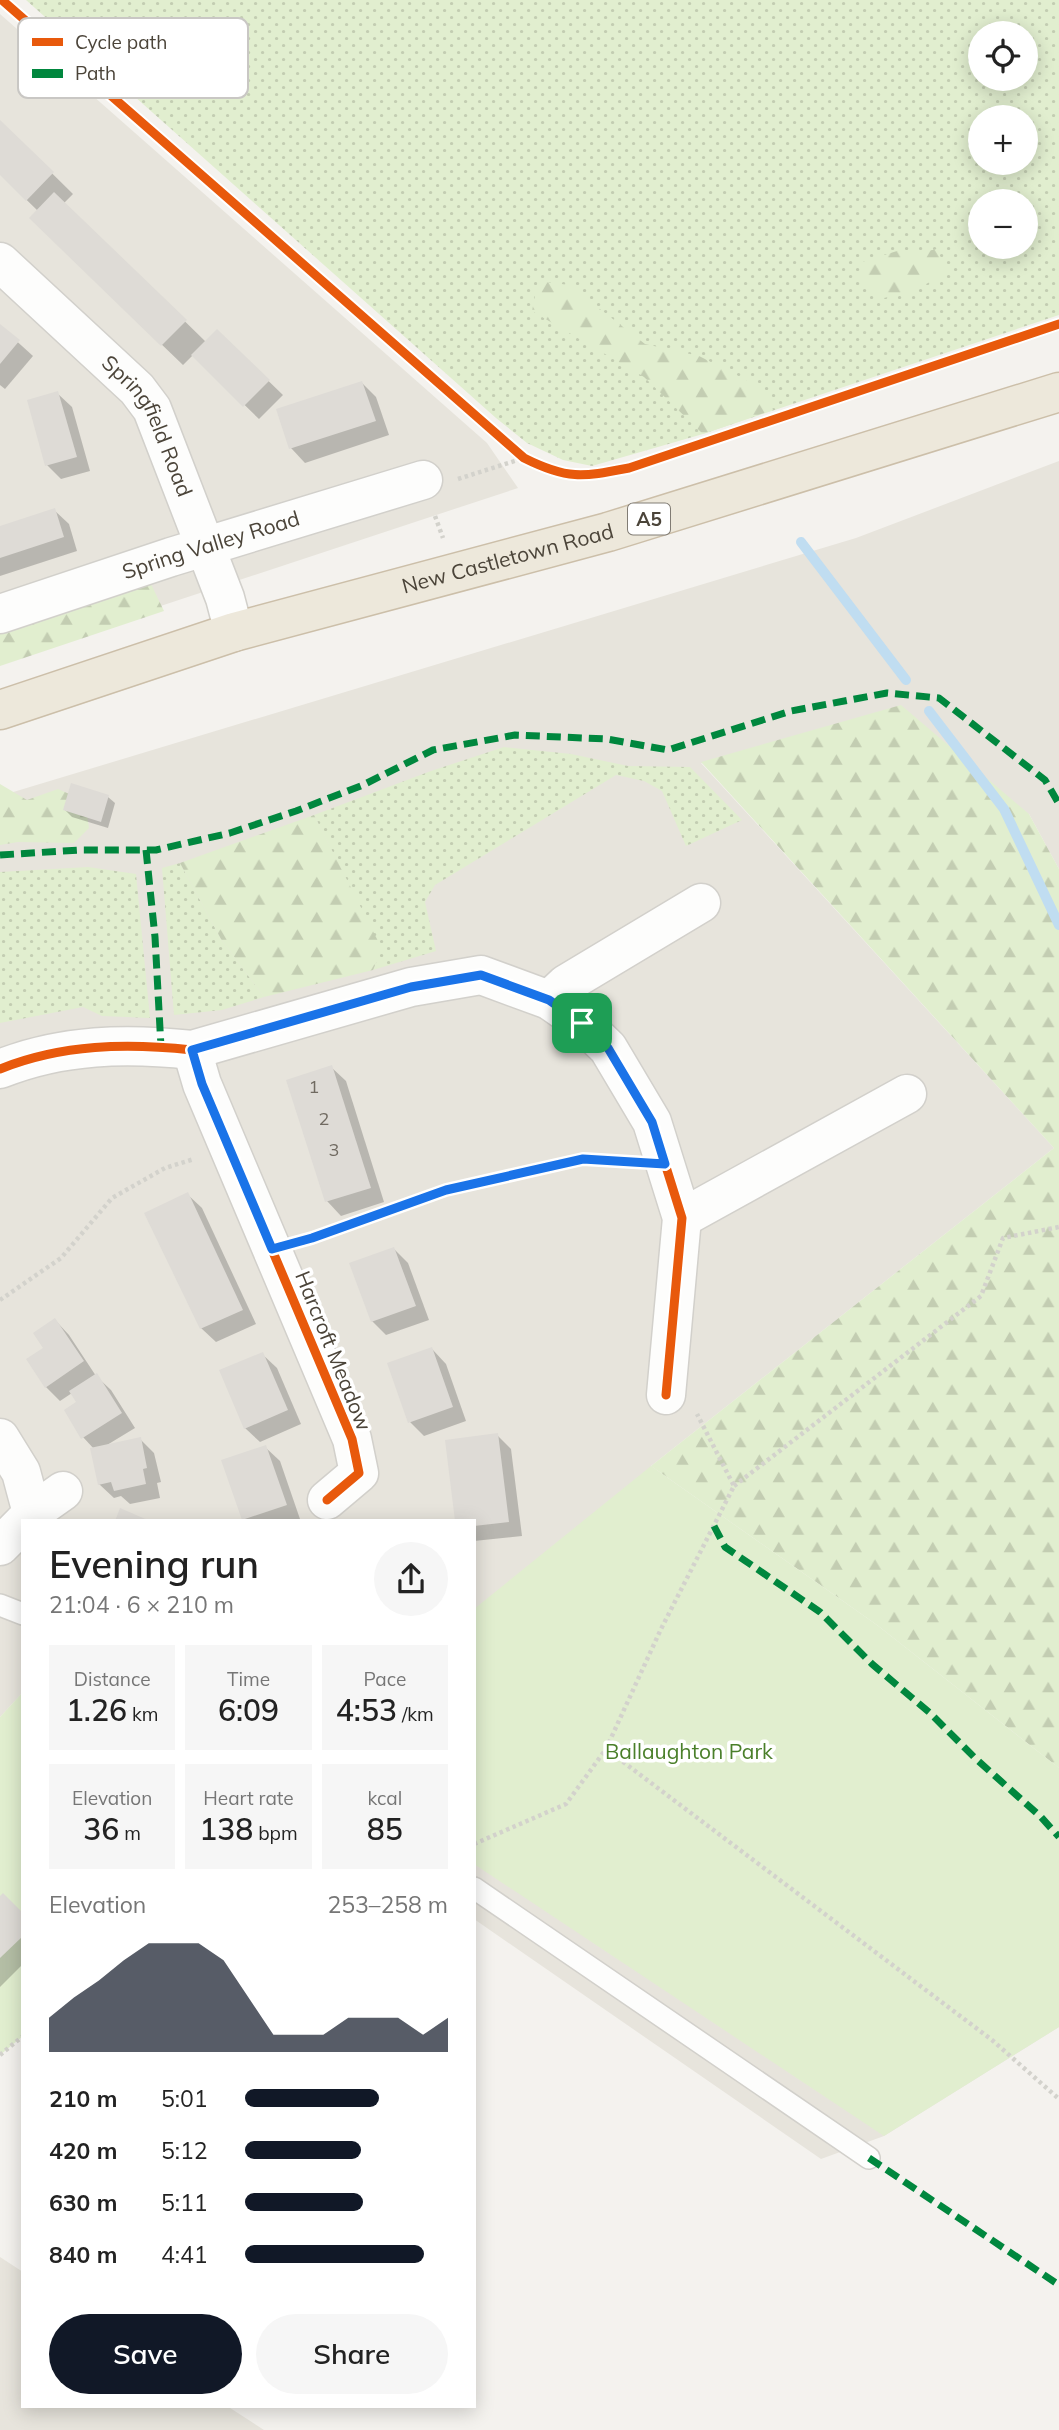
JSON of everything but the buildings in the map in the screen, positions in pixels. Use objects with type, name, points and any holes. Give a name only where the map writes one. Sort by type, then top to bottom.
[{"type":"highway","name":"New Castletown Road","points":[[234,632],[608,532],[1059,392]]},
{"type":"highway","name":"A5","points":[[0,710],[234,632]]},
{"type":"street","name":"Springfield Road","points":[[0,262],[136,390],[152,410],[206,546],[234,632]]},
{"type":"street","name":"Spring Valley Road","points":[[0,614],[206,546],[437,481]]},
{"type":"street","points":[[549,1000],[566,984],[701,903]]},
{"type":"street","points":[[0,1069],[62,1051],[99,1046],[192,1050],[411,987],[481,975],[549,1000],[582,1023],[608,1048],[652,1122],[682,1219],[667,1378]]},
{"type":"street","name":"Harcroft Meadow","points":[[192,1050],[202,1084],[228,1147],[371,1478],[327,1500]]},
{"type":"street","points":[[682,1219],[907,1094]]},
{"type":"street","points":[[0,1438],[21,1472],[27,1519]]},
{"type":"street","points":[[27,1519],[63,1491]]},
{"type":"street","points":[[0,1546],[21,1525]]},
{"type":"lane","points":[[0,1605],[21,1614]]},
{"type":"lane","points":[[476,1889],[869,2158]]},
{"type":"path","points":[[514,449],[528,460]]},
{"type":"path","points":[[437,481],[528,460]]},
{"type":"path","points":[[435,515],[454,573]]},
{"type":"path","points":[[0,1300],[61,1258],[112,1198],[166,1168],[228,1147]]},
{"type":"path","points":[[272,1249],[312,1238],[446,1190],[583,1159],[665,1164]]},
{"type":"path","points":[[476,1843],[566,1804],[606,1749],[661,1629],[734,1486],[981,1296],[1003,1238],[1059,1227]]},
{"type":"path","points":[[667,1378],[734,1486]]},
{"type":"path","points":[[606,1749],[992,2040],[1059,2099]]},
{"type":"path","points":[[0,2055],[21,2038]]},
{"type":"shaded area","points":[[0,14],[18,30],[18,98],[95,98],[487,443],[518,488],[0,659]]},
{"type":"shaded area","points":[[1059,461],[1059,869],[1029,814],[701,763],[1054,1148],[651,1466],[1059,1768],[1059,2027],[884,2136],[821,2159],[476,1920],[476,1519],[21,1519],[21,1694],[0,1717],[0,796],[856,538]]},
{"type":"shaded area","points":[[0,2257],[21,2271],[21,2408],[230,2408],[264,2430],[0,2430]]},
{"type":"green space","points":[[26,0],[1059,0],[1059,315],[703,434],[592,466],[563,460],[527,443],[496,418],[136,98],[248,98],[248,18],[46,18]]},
{"type":"green space","points":[[938,249],[945,273],[916,290],[884,298],[858,281],[862,262],[897,251],[921,252]]},
{"type":"green space","points":[[538,281],[569,285],[645,344],[699,356],[762,388],[773,410],[703,434],[644,377],[532,311]]},
{"type":"green space","points":[[149,580],[164,611],[0,666],[0,629]]},
{"type":"green space","points":[[901,705],[1029,814],[1059,869],[1059,1768],[877,1625],[651,1466],[1054,1148],[701,762]]},
{"type":"green space","points":[[504,747],[571,754],[628,766],[690,767],[742,820],[686,846],[662,791],[644,781],[616,775],[435,885],[425,902],[436,951],[373,970],[381,949],[314,815]]},
{"type":"green space","points":[[0,784],[27,800],[58,789],[85,801],[89,828],[74,843],[18,842],[0,845]]},
{"type":"green space","points":[[314,815],[382,949],[373,970],[264,997],[221,939],[180,863]]},
{"type":"green space","points":[[180,863],[221,939],[264,997],[222,1010],[174,1015],[162,868]]},
{"type":"green space","points":[[88,867],[136,874],[150,1018],[102,1016],[83,1007],[0,1023],[0,872]]},
{"type":"green space","name":"Ballaughton Park","points":[[651,1466],[877,1625],[1059,1768],[1059,2027],[884,2136],[476,1865],[476,1607]]},
{"type":"green space","points":[[21,1694],[21,2038],[0,2055],[0,1717]]},
{"type":"waterway","points":[[801,542],[906,680]]},
{"type":"waterway","points":[[929,711],[1004,809],[1059,925]]},
{"type":"marked path","points":[[0,855],[80,850],[156,850],[230,833],[363,785],[433,750],[515,735],[607,739],[668,750],[791,711],[887,693],[939,698],[1045,780],[1059,804]]},
{"type":"marked path","points":[[146,850],[155,937],[161,1047]]},
{"type":"marked path","points":[[714,1526],[725,1547],[820,1612],[872,1664],[930,1713],[976,1759],[1041,1817],[1059,1837]]},
{"type":"marked path","points":[[869,2158],[1059,2285]]},
{"type":"cycle path","points":[[2,0],[23,18]]},
{"type":"cycle path","points":[[114,98],[524,458],[564,473],[587,475],[629,468],[1059,324]]},
{"type":"cycle path","points":[[0,1069],[47,1054],[71,1050],[119,1046],[192,1050],[411,987],[481,975],[549,1000],[582,1023],[608,1048],[652,1122],[682,1218],[666,1395]]},
{"type":"cycle path","points":[[192,1050],[202,1084],[352,1439],[359,1473],[327,1500]]},
{"type":"route","points":[[481,975],[549,1000],[582,1023],[608,1048],[652,1122],[665,1164],[583,1159],[446,1190],[312,1238],[272,1249],[202,1084],[192,1050],[411,987],[481,975]]}]
